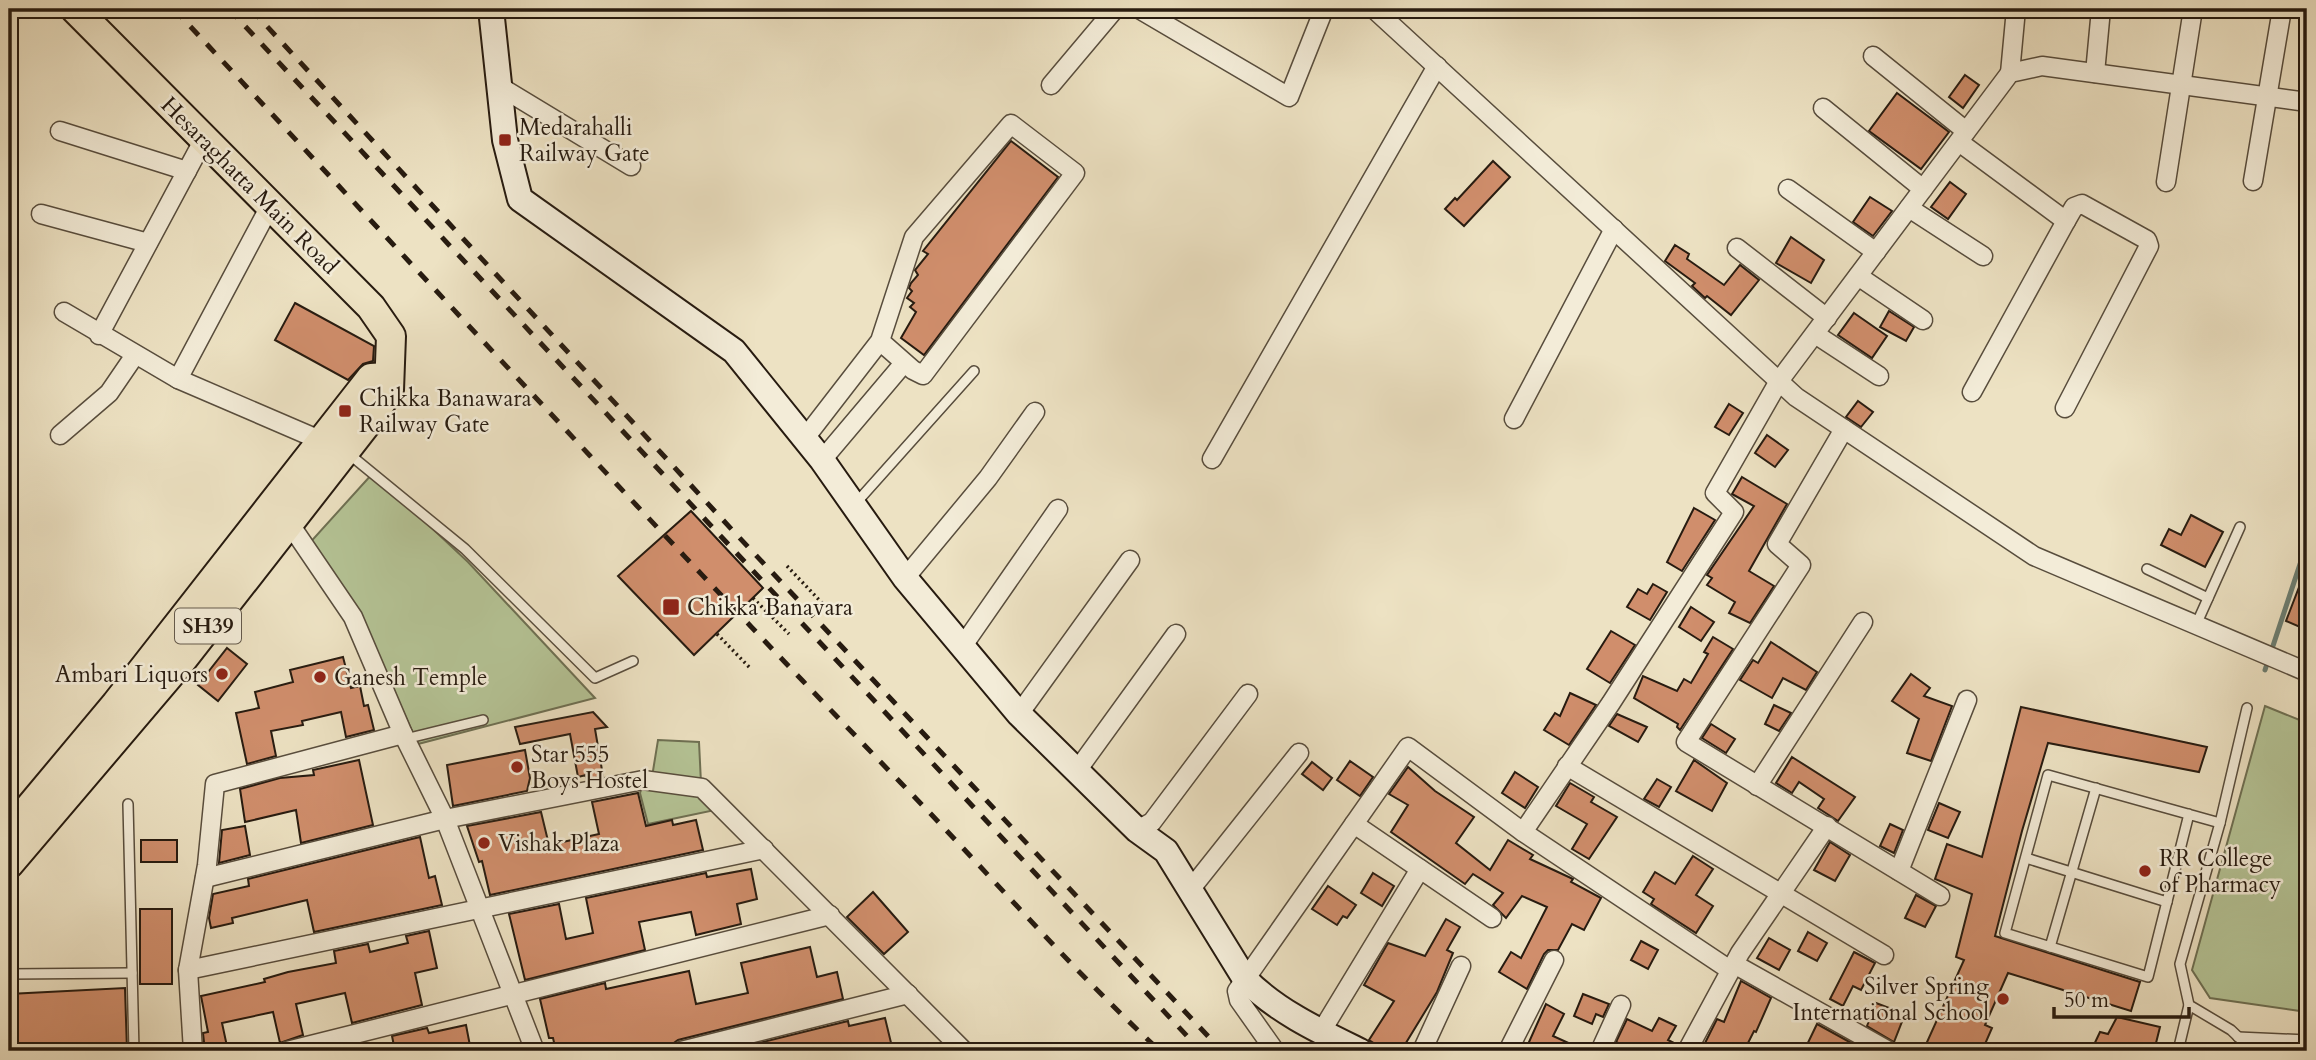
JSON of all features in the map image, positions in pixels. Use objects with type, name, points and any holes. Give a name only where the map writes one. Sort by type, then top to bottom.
[{"type":"main road","name":"Hesaraghatta Main Road","points":[[9,832],[282,513],[334,446],[389,390],[391,336],[371,307],[75,9]]},
{"type":"main road","name":"Hesaraghatta Main Road","points":[[9,864],[179,664],[282,513]]},
{"type":"street","points":[[1051,85],[1115,9]]},
{"type":"street","points":[[1139,9],[1289,97],[1324,9]]},
{"type":"street","points":[[1374,9],[1796,397],[2034,556],[2307,672]]},
{"type":"street","points":[[1523,832],[1612,703],[1734,512],[1715,493],[1779,381],[2010,73],[2016,9]]},
{"type":"street","points":[[2095,73],[2101,9]]},
{"type":"street","points":[[2166,182],[2193,9]]},
{"type":"street","points":[[2253,181],[2282,9]]},
{"type":"street","points":[[492,12],[505,140],[520,199],[734,351],[822,460],[905,578],[1019,714],[1137,830],[1166,851],[1245,979],[1255,989],[1321,1032],[1360,1051]]},
{"type":"street","points":[[1873,56],[1963,137],[2066,220]]},
{"type":"street","points":[[1212,459],[1437,66]]},
{"type":"street","points":[[2010,73],[2042,66],[2307,102]]},
{"type":"street","points":[[499,86],[631,166]]},
{"type":"street","points":[[1823,108],[1923,189]]},
{"type":"street","points":[[805,438],[880,341],[914,237],[1011,124],[1075,173],[929,369],[923,374],[904,363],[880,341]]},
{"type":"street","points":[[60,131],[187,171]]},
{"type":"street","points":[[99,335],[204,139]]},
{"type":"street","points":[[1788,189],[1876,252]]},
{"type":"street","points":[[1972,392],[2066,220],[2074,207],[2082,204],[2141,235],[2149,246],[2065,408]]},
{"type":"street","points":[[178,379],[270,206]]},
{"type":"street","points":[[1909,208],[1983,256]]},
{"type":"street","points":[[41,214],[148,243]]},
{"type":"street","points":[[1514,419],[1614,229]]},
{"type":"street","points":[[1737,248],[1827,318]]},
{"type":"street","points":[[1858,276],[1923,320]]},
{"type":"street","points":[[64,313],[178,379],[334,446]]},
{"type":"street","points":[[1815,334],[1879,376]]},
{"type":"street","points":[[60,435],[109,393],[135,355]]},
{"type":"street","points":[[822,460],[904,363]]},
{"type":"street","points":[[905,578],[988,478],[1035,412]]},
{"type":"street","points":[[1844,429],[1777,544],[1801,565],[1686,742],[1940,896]]},
{"type":"street","points":[[962,646],[1058,509]]},
{"type":"street","points":[[282,513],[353,617],[404,736],[445,819],[535,1051]]},
{"type":"street","points":[[1019,714],[1130,560]]},
{"type":"street","points":[[1757,786],[1863,622]]},
{"type":"street","points":[[1076,772],[1176,634]]},
{"type":"street","points":[[1137,830],[1152,822],[1248,694]]},
{"type":"street","points":[[1899,871],[1967,700]]},
{"type":"street","points":[[193,1051],[188,970],[205,878],[215,784],[404,736]]},
{"type":"street","points":[[1275,1051],[1239,1000],[1237,991],[1408,747],[1523,832],[1732,967],[1886,1049]]},
{"type":"street","points":[[1190,890],[1299,753]]},
{"type":"street","points":[[1567,766],[1884,955]]},
{"type":"street","points":[[205,878],[445,819],[643,780],[702,788],[964,1051]]},
{"type":"street","points":[[1354,824],[1492,918]]},
{"type":"street","points":[[1687,1051],[1732,967],[1827,827]]},
{"type":"street","points":[[188,970],[764,849]]},
{"type":"street","points":[[1321,1032],[1420,869]]},
{"type":"street","points":[[287,1051],[830,915]]},
{"type":"street","points":[[1508,1051],[1554,960]]},
{"type":"street","points":[[1422,1051],[1461,966]]},
{"type":"street","points":[[681,1051],[908,994]]},
{"type":"street","points":[[1600,1051],[1621,1005]]},
{"type":"lane","points":[[852,506],[974,371]]},
{"type":"lane","points":[[334,446],[465,549],[595,678],[633,661]]},
{"type":"lane","points":[[2196,625],[2240,527]]},
{"type":"lane","points":[[2147,569],[2208,598]]},
{"type":"lane","points":[[2178,1051],[2189,1005],[2180,964],[2220,823],[2247,708]]},
{"type":"lane","points":[[404,736],[483,720]]},
{"type":"lane","points":[[2189,814],[2148,977],[2005,933],[2048,775],[2096,788],[2189,814],[2220,823]]},
{"type":"lane","points":[[2050,947],[2096,788]]},
{"type":"lane","points":[[128,804],[134,1051]]},
{"type":"lane","points":[[2026,858],[2167,902]]},
{"type":"lane","points":[[9,974],[132,973]]},
{"type":"lane","points":[[2189,1005],[2238,1037],[2253,1051]]},
{"type":"lane","points":[[2238,1037],[2307,1040]]},
{"type":"path","points":[[787,566],[823,604]]},
{"type":"path","points":[[753,598],[789,634]]},
{"type":"path","points":[[717,634],[751,669]]},
{"type":"green space","points":[[373,473],[468,562],[595,698],[418,744],[358,612],[306,547]]},
{"type":"green space","points":[[2265,706],[2307,723],[2307,1012],[2210,998],[2192,970]]},
{"type":"green space","points":[[658,740],[699,742],[701,783],[652,777]]},
{"type":"green space","points":[[644,782],[700,790],[720,809],[648,824],[640,793]]},
{"type":"building","points":[[1965,75],[1979,85],[1963,108],[1949,97]]},
{"type":"building","points":[[1897,93],[1949,132],[1921,169],[1869,131]]},
{"type":"building","points":[[1011,141],[1058,177],[924,355],[901,338],[916,312],[910,307],[914,303],[907,298],[912,291],[909,288],[911,283],[918,275],[915,270],[928,254],[923,251]]},
{"type":"building","points":[[1493,161],[1510,177],[1464,226],[1445,209],[1455,198],[1457,200]]},
{"type":"building","points":[[1950,182],[1966,194],[1948,219],[1931,207]]},
{"type":"building","points":[[1870,197],[1892,211],[1873,236],[1853,222]]},
{"type":"building","points":[[1791,237],[1824,260],[1811,283],[1776,263]]},
{"type":"building","points":[[1675,245],[1689,254],[1687,259],[1724,285],[1740,265],[1759,280],[1731,315],[1707,296],[1705,298],[1692,286],[1695,283],[1665,261]]},
{"type":"building","points":[[295,303],[374,346],[373,361],[363,364],[348,380],[275,340]]},
{"type":"building","points":[[1889,311],[1914,327],[1906,341],[1880,327]]},
{"type":"building","points":[[1854,313],[1887,336],[1872,358],[1838,335]]},
{"type":"building","points":[[1858,401],[1873,412],[1861,427],[1846,417]]},
{"type":"building","points":[[1729,404],[1743,413],[1729,435],[1715,427]]},
{"type":"building","points":[[1767,435],[1788,450],[1775,467],[1755,453]]},
{"type":"building","points":[[1742,477],[1787,504],[1749,571],[1774,586],[1750,623],[1729,613],[1735,602],[1707,585],[1712,578],[1707,575],[1754,506],[1732,494]]},
{"type":"building","points":[[1694,508],[1715,520],[1682,571],[1667,562]]},
{"type":"building","points":[[691,511],[763,588],[694,655],[618,576]]},
{"type":"building","points":[[2191,515],[2223,532],[2205,567],[2161,545],[2169,529],[2181,535]]},
{"type":"building","points":[[2307,569],[2307,630],[2286,621]]},
{"type":"building","points":[[1653,584],[1667,592],[1650,620],[1627,607],[1638,589],[1647,594]]},
{"type":"building","points":[[1691,607],[1714,622],[1701,641],[1679,627]]},
{"type":"building","points":[[1611,631],[1635,645],[1610,683],[1587,669]]},
{"type":"building","points":[[1713,637],[1733,649],[1680,730],[1678,724],[1634,698],[1643,676],[1677,691],[1684,679],[1691,683],[1708,654],[1704,652]]},
{"type":"building","points":[[1771,642],[1817,672],[1806,690],[1783,678],[1772,698],[1740,680],[1753,660],[1758,663]]},
{"type":"building","name":"Ambari Liquors","points":[[227,648],[247,664],[218,701],[198,685]]},
{"type":"building","points":[[343,657],[351,688],[360,686],[364,706],[368,705],[374,730],[346,737],[341,712],[302,721],[303,725],[271,731],[276,756],[247,764],[236,713],[259,708],[255,692],[293,682],[290,670]]},
{"type":"building","points":[[1911,674],[1930,688],[1924,696],[1952,706],[1931,761],[1907,753],[1919,719],[1892,701]]},
{"type":"building","points":[[1570,693],[1596,705],[1569,745],[1544,730],[1555,713],[1560,716]]},
{"type":"building","points":[[1774,705],[1791,713],[1779,731],[1765,724]]},
{"type":"building","points":[[2021,707],[2207,747],[2199,772],[2048,743],[2022,831],[1995,936],[2140,982],[2131,1011],[2008,973],[1985,1025],[1992,1028],[1982,1051],[1923,1051],[1964,960],[1956,957],[1972,894],[1935,879],[1947,844],[1982,857]]},
{"type":"building","points":[[593,712],[607,727],[595,729],[603,776],[587,780],[586,775],[578,777],[570,734],[520,744],[515,727]]},
{"type":"building","points":[[1617,714],[1647,727],[1638,742],[1609,726]]},
{"type":"building","points":[[1711,724],[1735,739],[1726,753],[1702,738]]},
{"type":"building","points":[[525,750],[530,778],[527,791],[453,806],[447,765]]},
{"type":"building","points":[[1792,757],[1855,797],[1838,821],[1818,808],[1824,799],[1799,782],[1792,793],[1776,783]]},
{"type":"building","points":[[359,760],[373,825],[301,843],[296,810],[245,822],[240,789],[280,778],[314,775],[313,770]]},
{"type":"building","points":[[1694,760],[1727,783],[1712,811],[1676,791]]},
{"type":"building","points":[[1350,761],[1373,777],[1360,796],[1337,780]]},
{"type":"building","points":[[1312,762],[1332,778],[1323,790],[1302,774]]},
{"type":"building","points":[[1408,767],[1435,791],[1474,817],[1456,843],[1490,870],[1508,840],[1533,855],[1530,859],[1573,879],[1571,882],[1601,898],[1584,930],[1572,924],[1558,950],[1548,950],[1544,954],[1527,989],[1499,972],[1511,952],[1521,958],[1547,907],[1522,896],[1506,918],[1493,905],[1503,893],[1473,874],[1465,884],[1391,832],[1408,805],[1389,794]]},
{"type":"building","points":[[1515,772],[1538,787],[1525,808],[1502,793]]},
{"type":"building","points":[[1657,779],[1671,787],[1659,807],[1644,799]]},
{"type":"building","points":[[1570,783],[1594,797],[1591,802],[1617,817],[1589,859],[1572,849],[1587,824],[1556,806]]},
{"type":"building","points":[[638,793],[646,826],[672,820],[673,825],[696,820],[703,850],[490,895],[482,861],[479,862],[467,826],[541,812],[549,845],[599,834],[592,802]]},
{"type":"building","points":[[1939,803],[1960,812],[1948,838],[1928,830]]},
{"type":"building","points":[[1890,824],[1903,830],[1894,853],[1880,846]]},
{"type":"building","points":[[245,826],[250,855],[219,863],[222,830]]},
{"type":"building","points":[[420,837],[429,878],[435,876],[442,905],[314,932],[307,900],[232,918],[233,923],[211,928],[209,918],[213,894],[249,886],[248,879]]},
{"type":"building","points":[[141,840],[177,840],[177,862],[141,862]]},
{"type":"building","points":[[1830,842],[1850,855],[1835,881],[1814,870]]},
{"type":"building","points":[[1693,856],[1713,869],[1696,895],[1713,906],[1696,933],[1651,904],[1654,899],[1643,892],[1655,872],[1675,884]]},
{"type":"building","points":[[751,869],[757,899],[737,904],[741,924],[696,935],[691,912],[639,922],[645,950],[525,980],[509,914],[559,904],[566,939],[593,933],[586,898],[706,873],[707,877]]},
{"type":"building","points":[[1373,873],[1394,886],[1382,906],[1361,893]]},
{"type":"building","points":[[1328,886],[1356,905],[1347,918],[1343,916],[1337,925],[1312,909]]},
{"type":"building","points":[[873,892],[908,932],[884,954],[847,917]]},
{"type":"building","points":[[1916,895],[1936,906],[1925,927],[1905,918]]},
{"type":"building","points":[[140,909],[172,909],[172,984],[140,984]]},
{"type":"building","points":[[1446,919],[1460,927],[1447,950],[1453,953],[1437,992],[1401,1051],[1386,1051],[1369,1040],[1394,1001],[1364,985],[1388,943],[1425,956]]},
{"type":"building","points":[[429,931],[437,968],[415,973],[422,1005],[352,1023],[345,993],[296,1004],[303,1035],[280,1043],[273,1012],[222,1023],[228,1051],[205,1051],[203,1033],[208,1032],[201,996],[265,982],[264,979],[288,972],[336,963],[334,951],[368,944],[370,952],[408,943],[406,936]]},
{"type":"building","points":[[1808,932],[1827,943],[1817,961],[1798,951]]},
{"type":"building","points":[[1769,938],[1790,950],[1779,970],[1757,958]]},
{"type":"building","points":[[1641,941],[1658,950],[1648,969],[1631,960]]},
{"type":"building","points":[[810,947],[817,977],[837,972],[843,999],[678,1040],[658,1048],[657,1044],[626,1051],[556,1051],[553,1038],[549,1038],[540,999],[605,983],[606,989],[689,971],[696,1004],[748,993],[741,963]]},
{"type":"building","points":[[1854,952],[1875,963],[1861,990],[1853,986],[1843,1006],[1830,999]]},
{"type":"building","points":[[1741,981],[1771,998],[1756,1032],[1754,1031],[1744,1051],[1701,1051],[1717,1019],[1724,1022]]},
{"type":"building","points":[[125,988],[127,1051],[9,1051],[9,994]]},
{"type":"building","points":[[1583,994],[1609,1004],[1603,1017],[1596,1014],[1592,1024],[1574,1016]]},
{"type":"building","points":[[1876,1003],[1905,1014],[1894,1042],[1867,1026]]},
{"type":"building","points":[[1546,1004],[1564,1014],[1553,1036],[1586,1051],[1525,1051]]},
{"type":"building","points":[[2117,1017],[2160,1027],[2154,1051],[2091,1051],[2100,1032],[2108,1034]]},
{"type":"building","points":[[885,1018],[893,1051],[727,1051],[848,1021],[849,1026]]},
{"type":"building","points":[[1659,1018],[1676,1026],[1668,1040],[1678,1045],[1676,1051],[1635,1051],[1616,1042],[1627,1019],[1652,1031]]},
{"type":"building","points":[[1817,1024],[1866,1051],[1804,1051]]},
{"type":"building","points":[[466,1025],[471,1051],[395,1051],[392,1036],[427,1028],[429,1033]]},
{"type":"waterway","points":[[2265,670],[2307,543]]},
{"type":"railway","points":[[174,9],[717,590],[1060,952],[1160,1051]]},
{"type":"railway","points":[[229,9],[1201,1051]]},
{"type":"railway","points":[[251,9],[735,533],[1222,1051]]},
{"type":"place","name":"Medarahalli Railway Gate","points":[[505,140]]},
{"type":"place","name":"Chikka Banawara Railway Gate","points":[[345,411]]},
{"type":"place","name":"Chikka Banavara","points":[[671,607]]},
{"type":"place","name":"Ambari Liquors","points":[[222,674]]},
{"type":"place","name":"Ganesh Temple","points":[[320,677]]},
{"type":"place","name":"Star 555 Boys Hostel","points":[[517,767]]},
{"type":"place","name":"Vishak Plaza","points":[[484,843]]},
{"type":"place","name":"RR College of Pharmacy","points":[[2145,871]]},
{"type":"place","name":"Silver Spring International School","points":[[2003,999]]}]
